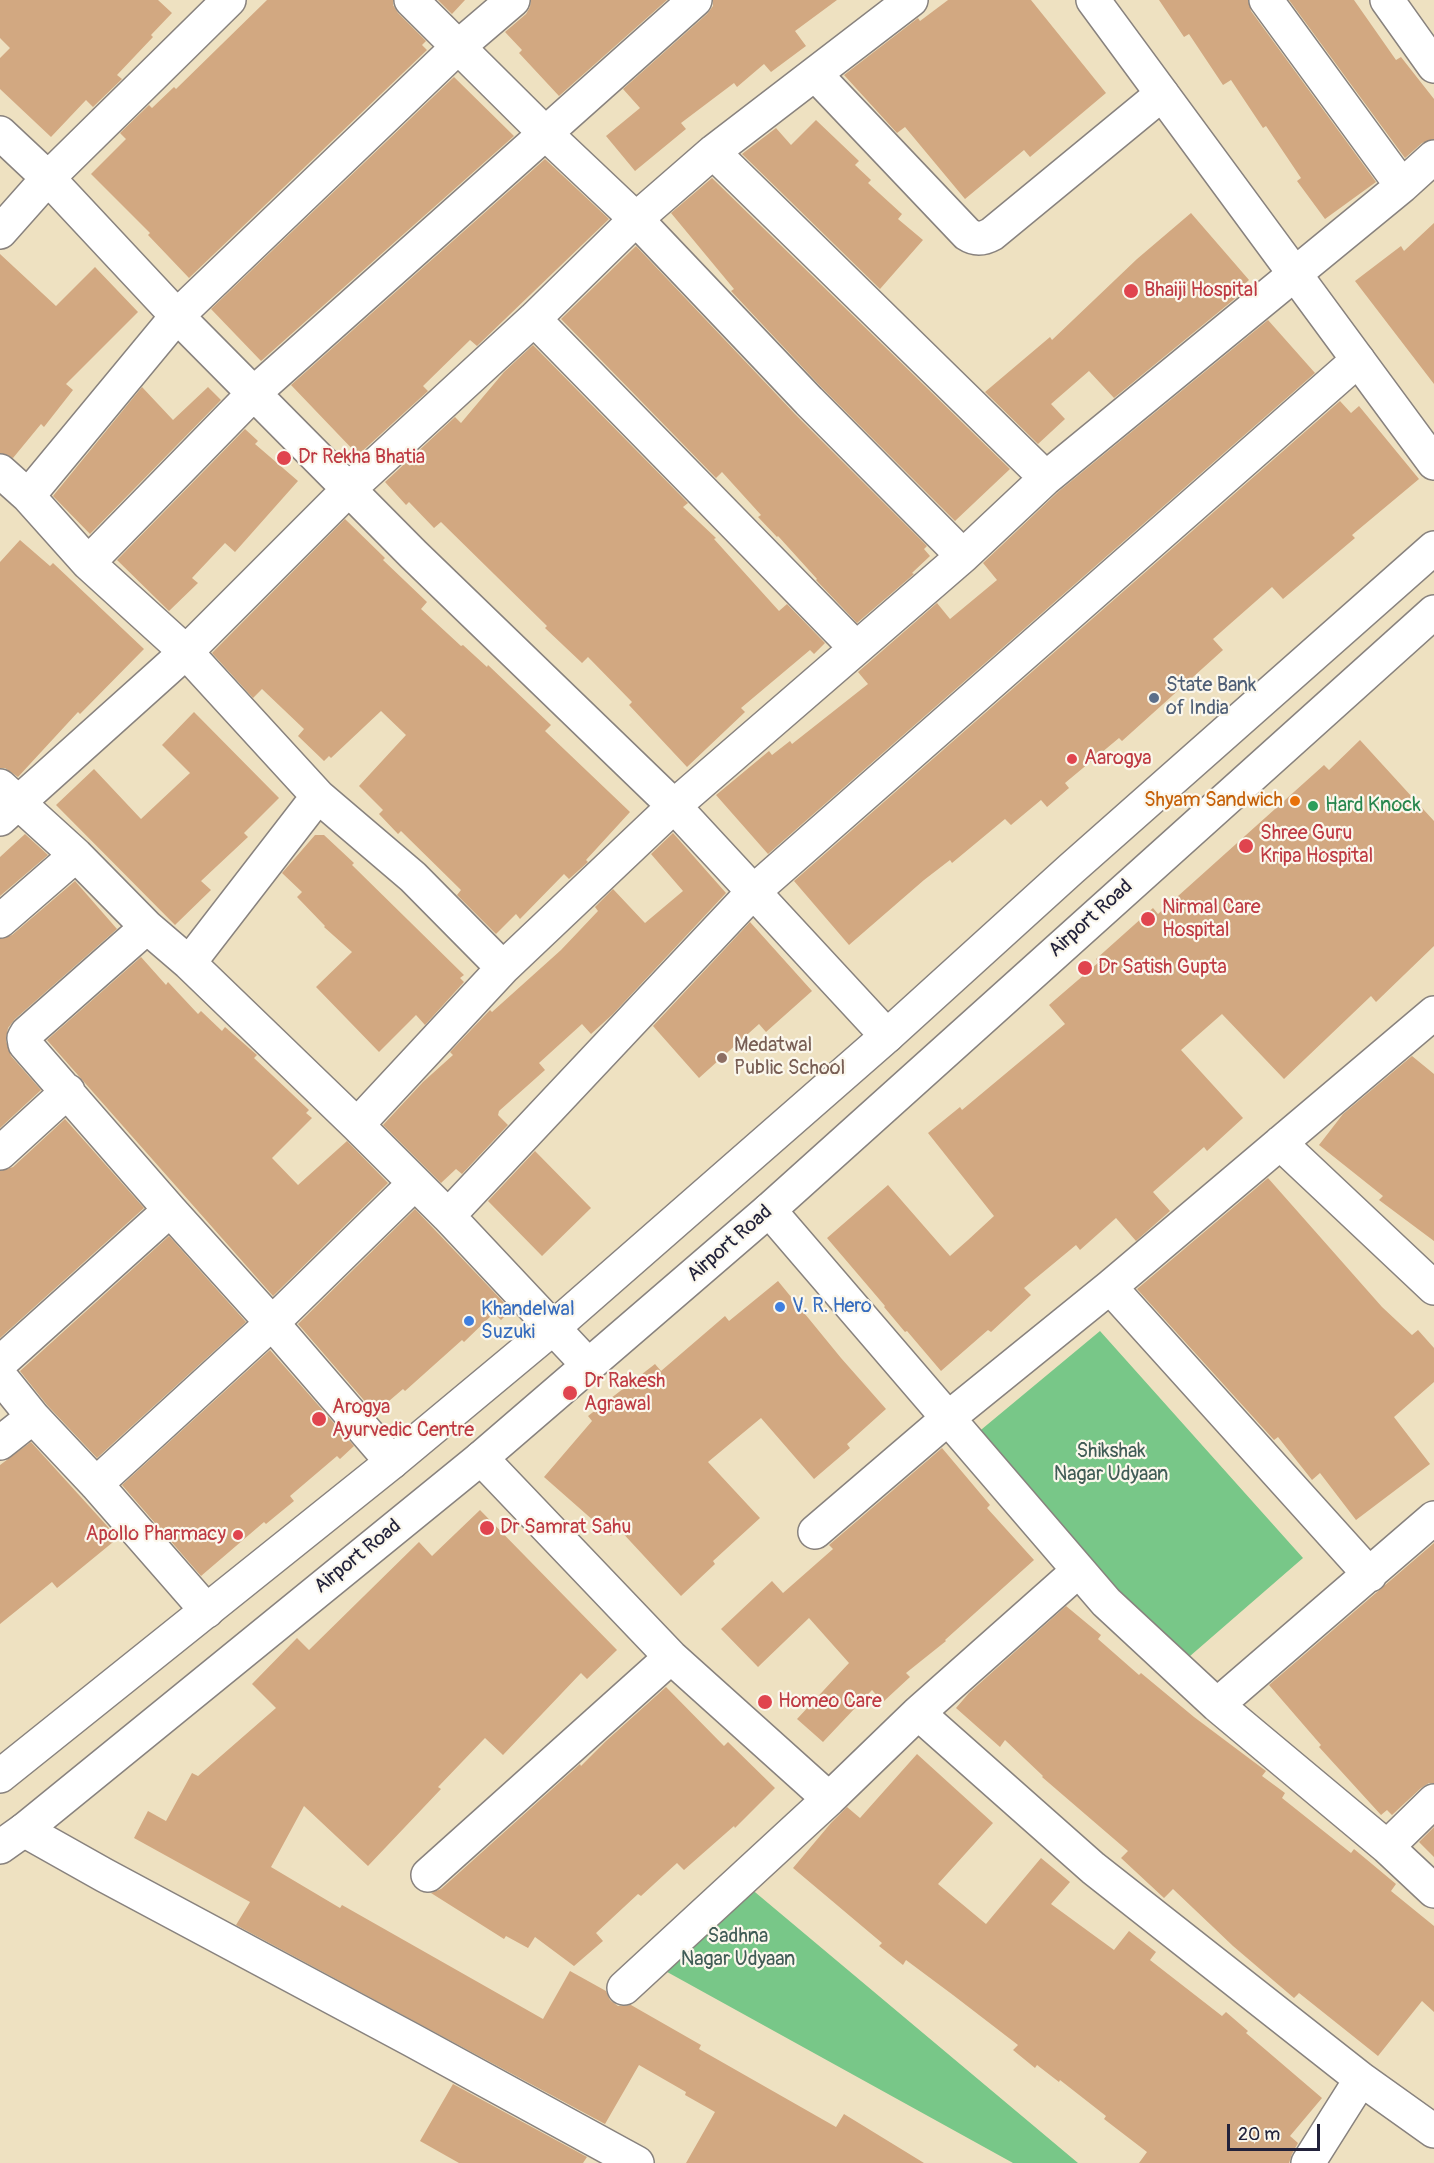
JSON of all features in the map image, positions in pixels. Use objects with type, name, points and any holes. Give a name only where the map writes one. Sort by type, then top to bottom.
[{"type":"street","points":[[0,232],[48,178],[229,0]]},
{"type":"street","points":[[411,0],[545,133],[636,219],[809,401],[963,556]]},
{"type":"street","points":[[28,496],[177,315],[458,47],[513,0]]},
{"type":"street","points":[[88,563],[254,393],[695,0]]},
{"type":"street","points":[[589,1366],[448,1216],[357,1125],[189,963],[147,927],[76,855],[6,802],[186,652],[349,489],[534,319],[636,219],[713,152],[911,0]]},
{"type":"street","points":[[1093,0],[1434,463]]},
{"type":"street","points":[[1266,0],[1402,186]]},
{"type":"street","points":[[1387,0],[1434,66]]},
{"type":"street","points":[[815,74],[967,234],[978,239],[992,234],[1162,94]]},
{"type":"street","points":[[0,133],[48,178],[177,315],[443,584],[674,806],[887,1036]]},
{"type":"street","points":[[713,152],[1046,478]]},
{"type":"street","points":[[357,1125],[503,968],[674,806],[855,647],[963,556],[1046,478],[1402,186],[1434,157]]},
{"type":"street","points":[[534,319],[855,647]]},
{"type":"street","points":[[448,1216],[753,892],[1358,360]]},
{"type":"street","points":[[0,471],[28,496],[88,563],[186,652],[318,796],[413,877],[503,968]]},
{"type":"street","points":[[0,1776],[392,1462],[553,1328],[887,1036],[1071,869],[1434,548]]},
{"type":"street","name":"Airport Road","points":[[12,1839],[481,1458],[589,1366],[769,1210],[1434,612]]},
{"type":"street","points":[[189,963],[318,796]]},
{"type":"street","points":[[0,921],[76,855]]},
{"type":"street","points":[[147,927],[24,1038],[25,1044],[392,1462]]},
{"type":"street","points":[[815,1532],[947,1419],[1431,1021]]},
{"type":"street","points":[[0,1153],[68,1091]]},
{"type":"street","points":[[1280,1143],[1434,1288]]},
{"type":"street","points":[[96,1484],[272,1323],[415,1183]]},
{"type":"street","points":[[0,1363],[170,1210]]},
{"type":"street","points":[[769,1210],[1106,1602],[1217,1705],[1387,1847],[1434,1892]]},
{"type":"street","points":[[1110,1287],[1370,1575]]},
{"type":"street","points":[[0,1376],[33,1417],[96,1484],[207,1611]]},
{"type":"street","points":[[0,1443],[33,1417]]},
{"type":"street","points":[[481,1458],[671,1657],[829,1799]]},
{"type":"street","points":[[1217,1705],[1434,1518]]},
{"type":"street","points":[[624,1988],[829,1799],[918,1713],[1078,1570]]},
{"type":"street","points":[[428,1875],[671,1657]]},
{"type":"street","points":[[918,1713],[1093,1868],[1360,2079],[1434,2131]]},
{"type":"street","points":[[1387,1847],[1434,1801]]},
{"type":"street","points":[[12,1839],[104,1875],[637,2163]]},
{"type":"street","points":[[1308,2163],[1360,2079]]},
{"type":"green space","name":"Shikshak Nagar Udyaan","points":[[1100,1331],[1303,1558],[1182,1663],[976,1434]]},
{"type":"green space","name":"Sadhna Nagar Udyaan","points":[[737,1877],[1078,2163],[1013,2163],[640,1957]]},
{"type":"building","points":[[0,0],[158,0],[172,13],[117,75],[122,79],[93,107],[86,100],[51,137],[0,89],[0,58],[10,48],[0,38]]},
{"type":"building","points":[[267,0],[393,0],[398,13],[426,41],[422,45],[427,50],[189,278],[148,235],[150,233],[91,174],[126,139],[120,133],[149,105],[152,108],[174,87],[176,89]]},
{"type":"building","points":[[438,0],[465,0],[452,14]]},
{"type":"building","points":[[531,0],[667,0],[559,96],[519,53],[522,50],[505,32],[526,14]]},
{"type":"building","points":[[713,0],[837,0],[795,31],[806,46],[771,72],[764,64],[737,87],[734,83],[681,123],[686,129],[635,171],[606,136],[640,108],[623,89],[707,14],[713,6]]},
{"type":"building","points":[[948,0],[1031,0],[1106,93],[1030,157],[1024,150],[965,199],[905,127],[897,133],[844,75],[918,18],[920,21]]},
{"type":"building","points":[[1159,0],[1248,0],[1251,11],[1376,182],[1325,219],[1297,181],[1301,178],[1266,126],[1263,128],[1231,80],[1223,85],[1189,34],[1184,37]]},
{"type":"building","points":[[1289,0],[1354,0],[1396,60],[1401,57],[1434,99],[1434,139],[1422,143],[1405,158]]},
{"type":"building","points":[[454,77],[514,136],[261,361],[211,309]]},
{"type":"building","points":[[816,120],[859,161],[855,165],[871,180],[868,183],[902,214],[898,219],[923,240],[880,289],[742,154],[776,128],[791,145]]},
{"type":"building","points":[[545,159],[609,219],[477,346],[470,340],[423,386],[428,391],[358,455],[291,385]]},
{"type":"building","points":[[712,178],[1010,469],[955,521],[822,388],[731,291],[734,289],[671,213]]},
{"type":"building","points":[[1191,213],[1249,280],[1240,288],[1243,292],[1114,398],[1089,371],[1051,404],[1065,419],[1038,444],[985,392],[1050,337],[1052,340],[1137,259]]},
{"type":"building","points":[[1434,223],[1434,384],[1355,281],[1401,246],[1404,251]]},
{"type":"building","points":[[636,246],[795,414],[927,546],[924,549],[930,556],[912,573],[914,574],[857,623],[758,517],[761,515],[722,472],[716,478],[561,319]]},
{"type":"building","points":[[0,254],[56,306],[95,267],[138,312],[66,384],[73,390],[44,427],[41,424],[13,458],[0,453]]},
{"type":"building","points":[[1268,320],[1315,373],[768,854],[716,795],[769,751],[772,755],[790,741],[792,744],[868,684],[858,672],[937,603],[950,619],[997,580],[983,563],[1058,492]]},
{"type":"building","points":[[533,345],[688,503],[683,507],[716,538],[714,539],[779,611],[787,604],[825,643],[814,654],[810,650],[741,708],[745,712],[687,767],[629,705],[632,702],[588,657],[582,663],[441,522],[434,528],[409,502],[406,505],[385,482],[455,417],[461,423],[504,372]]},
{"type":"building","points":[[142,387],[173,420],[208,387],[221,400],[90,534],[53,496]]},
{"type":"building","points":[[1340,401],[1351,413],[1359,406],[1419,479],[1352,535],[1355,538],[1283,599],[1272,587],[1213,639],[1223,650],[1122,741],[1119,738],[1065,783],[1069,788],[1047,807],[1041,800],[1011,825],[1005,819],[952,863],[950,860],[924,880],[849,945],[794,881]]},
{"type":"building","points":[[245,429],[258,441],[255,444],[298,481],[235,552],[225,543],[192,578],[198,583],[169,611],[117,560]]},
{"type":"building","points":[[345,519],[427,602],[421,609],[461,646],[463,645],[487,667],[488,665],[551,725],[545,731],[630,812],[586,860],[588,862],[569,879],[564,874],[520,919],[516,914],[496,934],[457,895],[461,890],[401,831],[398,834],[379,814],[383,810],[359,786],[406,735],[381,711],[331,758],[329,756],[324,761],[298,736],[304,729],[262,689],[253,698],[212,653]]},
{"type":"building","points":[[20,540],[50,566],[53,563],[144,649],[80,714],[78,712],[18,777],[5,768],[0,768],[0,562]]},
{"type":"building","points":[[194,712],[279,798],[244,833],[248,837],[201,881],[211,890],[175,925],[56,805],[94,769],[141,819],[190,773],[162,745]]},
{"type":"building","points":[[1360,740],[1434,821],[1434,946],[1376,1002],[1371,996],[1284,1079],[1222,1014],[1181,1050],[1243,1118],[1207,1151],[1204,1147],[1153,1192],[1170,1211],[1136,1241],[1116,1218],[1080,1250],[1076,1245],[1024,1288],[1031,1295],[991,1332],[988,1330],[941,1371],[907,1331],[905,1332],[827,1238],[888,1185],[950,1256],[994,1216],[928,1133],[960,1107],[962,1110],[1065,1024],[1049,1005],[1099,962],[1096,959],[1153,908],[1158,914],[1324,765],[1329,770]]},
{"type":"building","points":[[673,833],[726,893],[613,1014],[591,1034],[582,1024],[539,1063],[545,1070],[499,1111],[498,1115],[508,1125],[462,1174],[456,1169],[441,1183],[383,1125],[423,1082],[453,1055],[450,1052],[490,1010],[492,1012],[561,950],[598,911],[595,907],[613,889],[645,923],[683,891],[651,854]]},
{"type":"building","points":[[25,834],[48,855],[0,896],[0,857]]},
{"type":"building","points":[[315,835],[324,835],[354,863],[352,865],[464,975],[460,978],[464,982],[425,1025],[416,1015],[379,1052],[316,987],[352,952],[324,927],[297,897],[302,892],[282,873]]},
{"type":"building","points":[[75,881],[117,929],[15,1019],[8,1028],[6,1041],[11,1056],[41,1090],[0,1128],[0,939],[12,935]]},
{"type":"building","points":[[750,922],[812,991],[766,1032],[759,1024],[699,1078],[653,1026]]},
{"type":"building","points":[[141,957],[166,985],[168,982],[198,1014],[201,1011],[222,1031],[225,1027],[257,1055],[254,1058],[309,1110],[306,1113],[312,1118],[272,1158],[298,1185],[347,1141],[388,1183],[273,1296],[47,1040]]},
{"type":"building","points":[[1412,1056],[1434,1074],[1434,1241],[1379,1200],[1383,1196],[1319,1145],[1343,1114]]},
{"type":"building","points":[[65,1119],[144,1208],[0,1338],[0,1171],[13,1167]]},
{"type":"building","points":[[535,1151],[591,1208],[542,1256],[488,1201]]},
{"type":"building","points":[[1268,1178],[1382,1307],[1412,1335],[1418,1330],[1434,1348],[1434,1382],[1394,1417],[1430,1464],[1356,1520],[1320,1473],[1312,1480],[1278,1437],[1274,1440],[1137,1289]]},
{"type":"building","points":[[415,1209],[511,1310],[501,1320],[494,1313],[464,1342],[462,1340],[405,1391],[403,1389],[375,1413],[298,1324]]},
{"type":"building","points":[[169,1236],[246,1322],[97,1458],[47,1405],[20,1371]]},
{"type":"building","points":[[778,1281],[886,1409],[847,1444],[850,1448],[814,1479],[761,1418],[708,1462],[760,1518],[713,1561],[715,1564],[681,1596],[618,1528],[611,1536],[544,1477],[592,1421],[588,1416],[655,1364],[661,1371],[725,1316],[729,1321]]},
{"type":"building","points":[[270,1350],[354,1446],[340,1459],[337,1456],[290,1496],[294,1501],[266,1524],[264,1522],[201,1576],[122,1485]]},
{"type":"building","points":[[31,1442],[118,1538],[57,1588],[52,1582],[0,1624],[0,1465]]},
{"type":"building","points":[[942,1448],[990,1505],[987,1508],[1034,1560],[946,1641],[906,1673],[910,1677],[883,1702],[872,1690],[823,1742],[797,1719],[849,1663],[809,1618],[758,1667],[721,1629],[772,1581],[783,1593],[833,1549],[829,1545]]},
{"type":"building","points":[[480,1510],[617,1650],[587,1679],[581,1673],[503,1755],[485,1738],[438,1787],[441,1789],[368,1866],[304,1806],[271,1867],[340,1908],[342,1905],[543,2019],[570,1971],[606,1991],[610,2000],[618,2006],[631,2005],[701,2045],[699,2049],[836,2127],[844,2114],[924,2163],[686,2163],[715,2112],[685,2095],[686,2092],[639,2065],[605,2124],[236,1925],[250,1902],[134,1838],[148,1811],[166,1821],[192,1773],[198,1776],[276,1708],[252,1684],[297,1638],[309,1650],[419,1542],[432,1556]]},
{"type":"building","points":[[1434,1543],[1434,1783],[1421,1788],[1392,1815],[1387,1810],[1381,1815],[1319,1747],[1321,1745],[1269,1685]]},
{"type":"building","points":[[1066,1606],[1101,1635],[1098,1639],[1139,1675],[1141,1673],[1194,1717],[1266,1771],[1262,1776],[1285,1793],[1282,1798],[1351,1853],[1354,1849],[1396,1884],[1391,1891],[1434,1926],[1434,2012],[1422,2001],[1378,2056],[1299,1993],[1294,1998],[1233,1946],[1173,1889],[1164,1898],[1121,1858],[1128,1851],[1042,1777],[1005,1740],[1000,1747],[956,1708],[969,1693]]},
{"type":"building","points":[[666,1687],[724,1746],[728,1742],[775,1788],[735,1828],[734,1826],[684,1870],[677,1863],[641,1896],[638,1894],[596,1933],[603,1941],[574,1966],[535,1937],[528,1948],[506,1936],[504,1939],[431,1893],[441,1889],[580,1764],[581,1766]]},
{"type":"building","points":[[917,1754],[993,1823],[938,1884],[986,1924],[1041,1858],[1070,1882],[1051,1904],[1114,1950],[1129,1931],[1156,1952],[1150,1960],[1222,2016],[1226,2012],[1248,2031],[1246,2033],[1322,2098],[1290,2136],[1298,2143],[1289,2163],[1139,2163],[1147,2152],[1104,2119],[1106,2116],[1060,2080],[1059,2082],[1037,2065],[1035,2068],[1013,2050],[1018,2045],[953,1995],[906,1960],[903,1965],[879,1946],[882,1943],[793,1868],[847,1807],[860,1818]]},
{"type":"building","points":[[1434,1827],[1434,1857],[1419,1842]]},
{"type":"building","points":[[453,2084],[587,2157],[583,2163],[459,2163],[420,2141]]},
{"type":"place","name":"Bhaiji Hospital","points":[[1131,291]]},
{"type":"place","name":"Dr Rekha Bhatia","points":[[284,458]]},
{"type":"place","name":"State Bank of India","points":[[1154,698]]},
{"type":"place","name":"Aarogya","points":[[1072,759]]},
{"type":"place","name":"Shyam Sandwich","points":[[1295,801]]},
{"type":"place","name":"Hard Knock","points":[[1313,806]]},
{"type":"place","name":"Shree Guru Kripa Hospital","points":[[1246,846]]},
{"type":"place","name":"Nirmal Care Hospital","points":[[1148,919]]},
{"type":"place","name":"Dr Satish Gupta","points":[[1085,968]]},
{"type":"place","name":"Medatwal Public School","points":[[722,1058]]},
{"type":"place","name":"V. R. Hero","points":[[780,1307]]},
{"type":"place","name":"Khandelwal Suzuki","points":[[469,1321]]},
{"type":"place","name":"Dr Rakesh Agrawal","points":[[570,1393]]},
{"type":"place","name":"Arogya Ayurvedic Centre","points":[[319,1419]]},
{"type":"place","name":"Dr Samrat Sahu","points":[[487,1528]]},
{"type":"place","name":"Apollo Pharmacy","points":[[238,1535]]},
{"type":"place","name":"Homeo Care","points":[[765,1702]]}]
